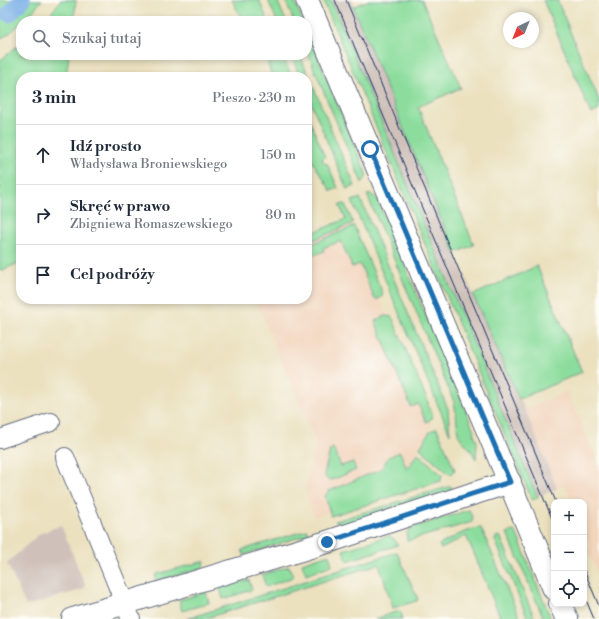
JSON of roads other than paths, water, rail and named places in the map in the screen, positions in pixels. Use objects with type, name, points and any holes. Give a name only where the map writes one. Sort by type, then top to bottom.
[{"type":"main road","points":[[307,0],[551,582]]},
{"type":"main road","points":[[73,619],[127,611],[327,542],[510,482]]},
{"type":"main road","points":[[561,607],[567,619]]},
{"type":"street","points":[[0,439],[52,422]]},
{"type":"street","points":[[65,458],[110,565],[127,611]]},
{"type":"waterway","points":[[9,14],[22,0]]},
{"type":"tram line","points":[[335,0],[551,516]]},
{"type":"tram line","points":[[346,0],[555,499]]},
{"type":"tram line","points":[[584,571],[599,606]]},
{"type":"tram line","points":[[587,602],[594,619]]}]
